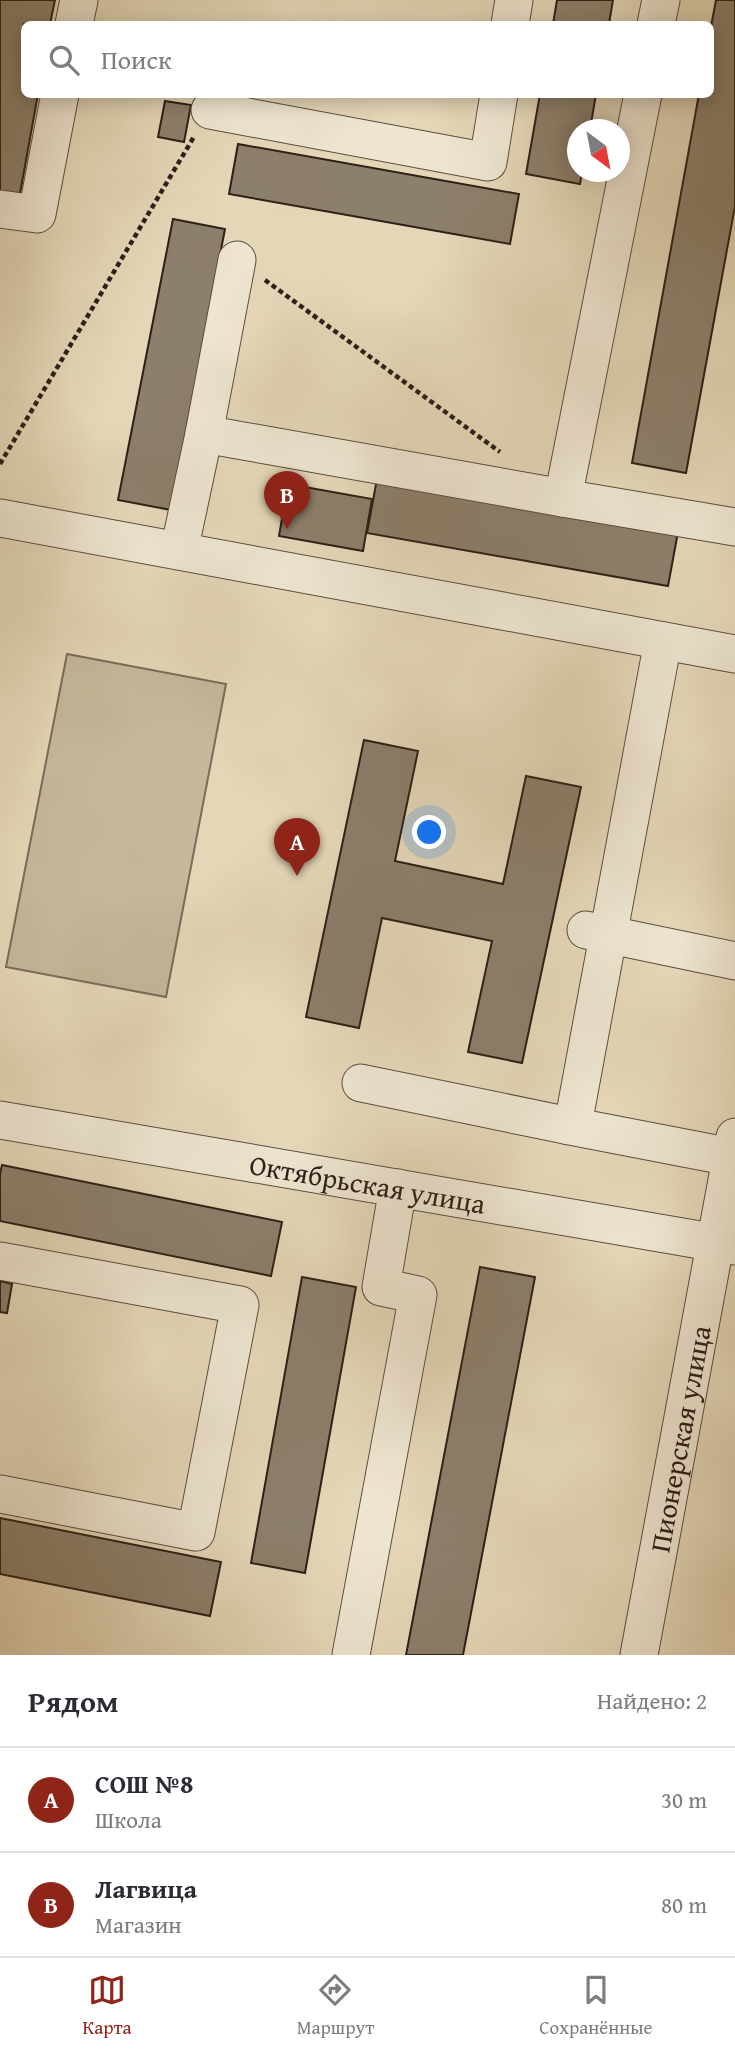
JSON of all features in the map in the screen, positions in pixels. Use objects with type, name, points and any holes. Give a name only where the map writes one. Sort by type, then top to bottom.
[{"type":"street","points":[[75,21],[79,0]]},
{"type":"street","points":[[510,21],[514,0]]},
{"type":"street","points":[[657,21],[661,0]]},
{"type":"street","points":[[0,209],[37,214],[59,98]]},
{"type":"street","points":[[210,110],[488,162],[498,98]]},
{"type":"street","points":[[563,498],[642,98]]},
{"type":"street","points":[[179,551],[237,260]]},
{"type":"street","points":[[204,434],[735,527]]},
{"type":"street","points":[[0,518],[735,654]]},
{"type":"street","points":[[565,1125],[571,1124],[574,1119],[597,933],[663,641]]},
{"type":"street","points":[[597,933],[735,961]]},
{"type":"street","points":[[362,1083],[565,1125],[733,1147]]},
{"type":"street","name":"Октябрьская улица","points":[[0,1120],[726,1244]]},
{"type":"street","name":"Пионерская улица","points":[[639,1655],[726,1244],[733,1147]]},
{"type":"street","points":[[351,1655],[418,1295],[381,1286],[398,1188]]},
{"type":"street","points":[[0,1261],[240,1305],[196,1532],[0,1494]]},
{"type":"path","points":[[0,464],[210,110]]},
{"type":"path","points":[[237,260],[507,457]]},
{"type":"shaded area","points":[[67,654],[226,684],[166,997],[6,967]]},
{"type":"building","points":[[0,0],[55,0],[51,21],[21,21],[21,98],[37,98],[19,199],[0,196]]},
{"type":"building","points":[[557,0],[613,0],[610,21],[554,21]]},
{"type":"building","points":[[716,0],[735,0],[735,206],[686,473],[632,463],[698,98],[714,98],[712,21]]},
{"type":"building","points":[[539,98],[595,98],[592,119],[567,119],[567,182],[526,174]]},
{"type":"building","points":[[165,101],[191,105],[184,142],[158,137]]},
{"type":"building","points":[[238,144],[519,194],[510,244],[229,194]]},
{"type":"building","points":[[173,219],[225,229],[171,510],[118,500]]},
{"type":"building","points":[[377,479],[678,532],[668,586],[367,533]]},
{"type":"building","points":[[288,484],[372,499],[363,551],[279,536]]},
{"type":"building","points":[[364,740],[418,751],[395,861],[503,884],[526,776],[581,787],[522,1063],[468,1052],[492,941],[382,918],[359,1028],[306,1017]]},
{"type":"building","points":[[2,1165],[282,1222],[271,1276],[0,1221]]},
{"type":"building","points":[[480,1267],[535,1277],[463,1655],[406,1655]]},
{"type":"building","points":[[302,1277],[356,1287],[305,1573],[251,1563]]},
{"type":"building","points":[[0,1281],[12,1284],[7,1313],[0,1312]]},
{"type":"building","points":[[0,1518],[221,1562],[210,1616],[0,1574]]},
{"type":"place","name":"Лагвица","points":[[287,529]]},
{"type":"place","name":"СОШ №8","points":[[297,876]]}]
